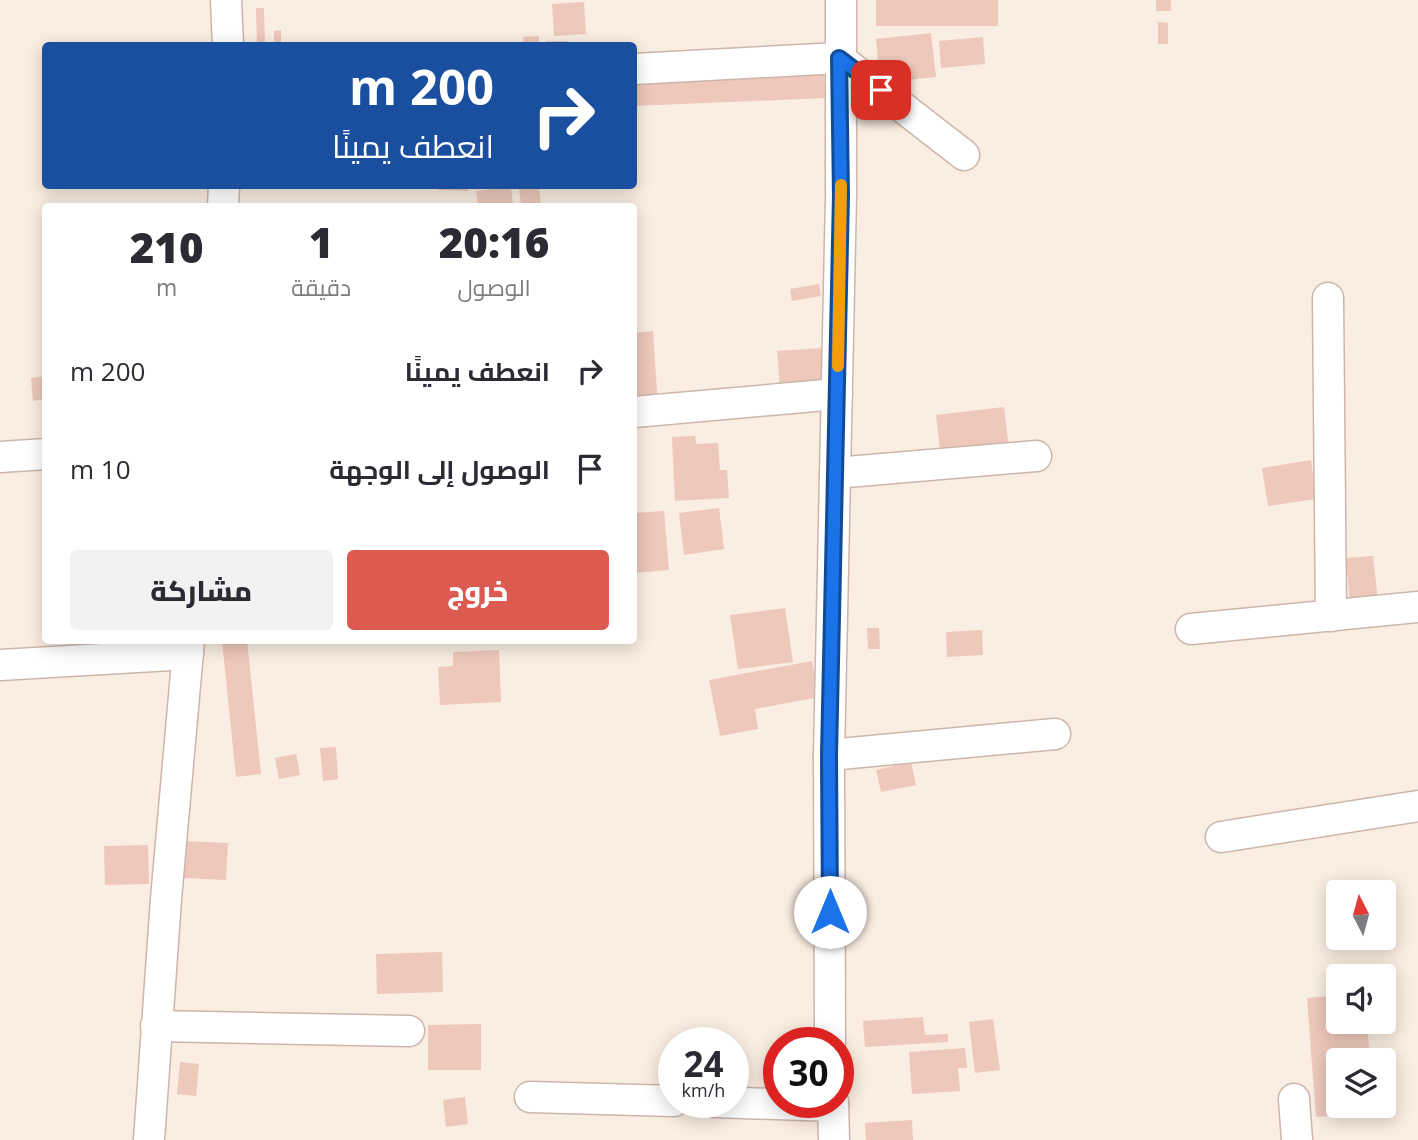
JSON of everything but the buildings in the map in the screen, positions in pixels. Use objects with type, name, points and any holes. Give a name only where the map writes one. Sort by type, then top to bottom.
[{"type":"street","points":[[226,0],[228,42]]},
{"type":"street","points":[[830,1027],[829,755],[841,195],[841,0]]},
{"type":"street","points":[[637,69],[839,58],[964,155]]},
{"type":"street","points":[[1328,298],[1331,616]]},
{"type":"street","points":[[637,412],[837,394]]},
{"type":"street","points":[[0,457],[42,454]]},
{"type":"street","points":[[835,473],[1036,456]]},
{"type":"street","points":[[1191,629],[1418,607]]},
{"type":"street","points":[[0,665],[188,647],[149,1140]]},
{"type":"street","points":[[829,755],[1055,734]]},
{"type":"street","points":[[1221,837],[1418,806]]},
{"type":"street","points":[[156,1026],[409,1031]]},
{"type":"street","points":[[530,1097],[658,1101]]},
{"type":"street","points":[[1294,1099],[1297,1140]]},
{"type":"street","points":[[833,1118],[834,1140]]},
{"type":"slow traffic","points":[[838,366],[841,185]]},
{"type":"route","points":[[830,912],[829,755],[841,195],[839,58],[881,90]]}]
